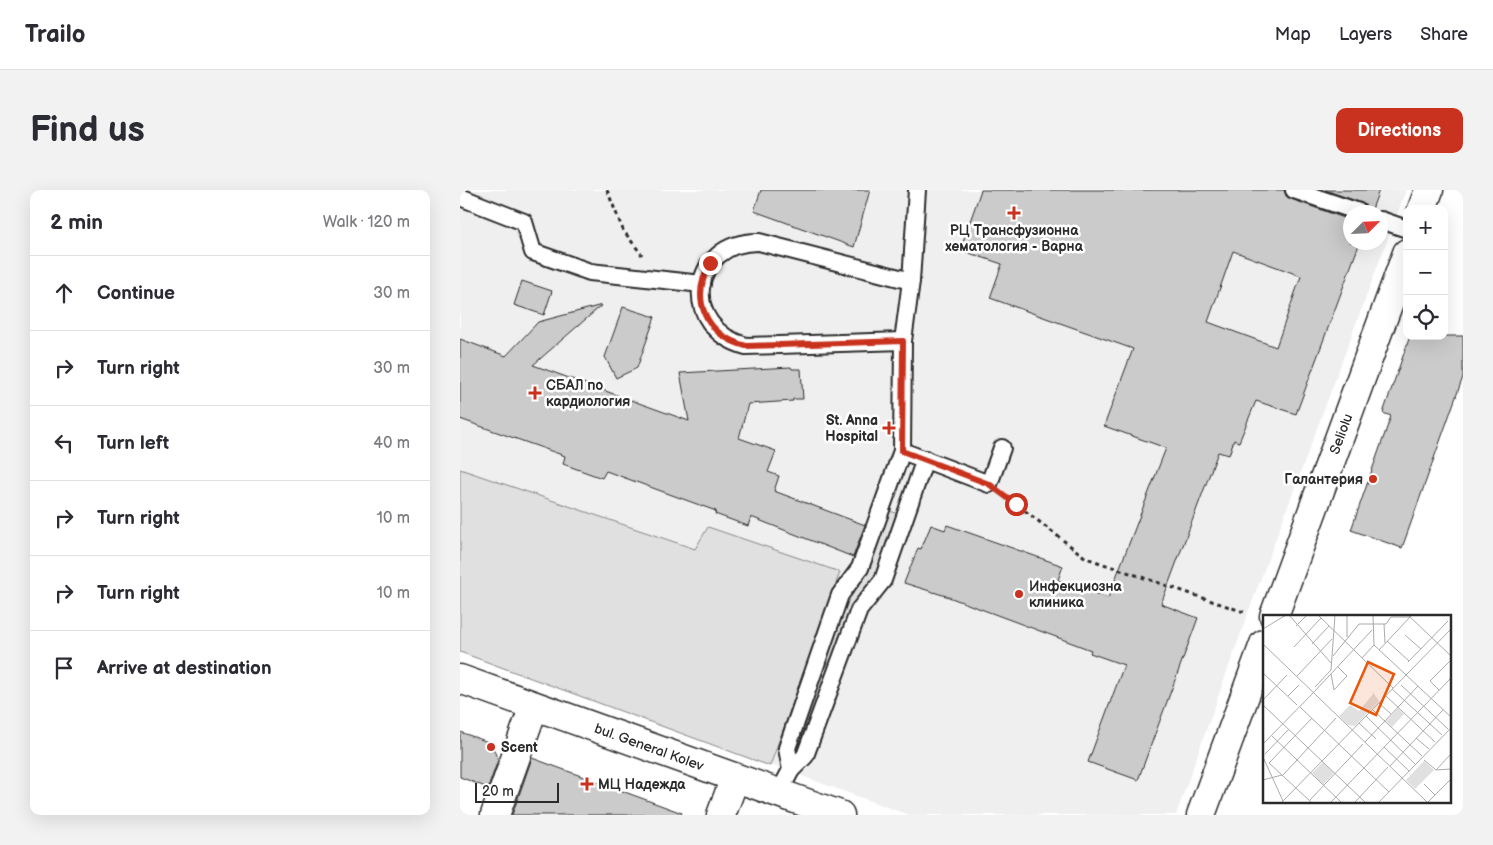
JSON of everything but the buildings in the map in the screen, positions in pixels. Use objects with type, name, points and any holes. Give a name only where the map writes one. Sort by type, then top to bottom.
[{"type":"street","points":[[1423,205],[1429,190]]},
{"type":"street","name":"Seliolu","points":[[1265,615],[1403,263]]},
{"type":"street","points":[[1201,815],[1263,647]]},
{"type":"street","name":"bul. General Kolev","points":[[460,679],[735,778],[785,782],[840,815]]},
{"type":"street","points":[[495,815],[534,706]]},
{"type":"street","points":[[721,815],[735,778]]},
{"type":"lane","points":[[785,782],[787,748],[840,595],[860,568],[902,451],[903,341],[911,281],[917,190]]},
{"type":"lane","points":[[1294,190],[1343,207]]},
{"type":"lane","points":[[460,197],[524,222],[533,252],[590,272],[702,284]]},
{"type":"lane","points":[[1388,223],[1403,228]]},
{"type":"lane","points":[[903,341],[746,346],[721,336],[712,326],[703,310],[700,292],[710,263],[719,253],[730,246],[744,242],[759,242],[911,281]]},
{"type":"lane","points":[[902,451],[989,484],[1002,448]]},
{"type":"lane","points":[[785,782],[805,756],[859,610],[883,580],[925,459]]},
{"type":"path","points":[[607,190],[623,230],[643,256]]},
{"type":"path","points":[[989,484],[1086,558],[1263,615]]},
{"type":"shaded area","name":"St. Anna Hospital","points":[[460,190],[1406,190],[1388,238],[1388,205],[1343,205],[1343,250],[1384,250],[1248,613],[1176,815],[909,815],[460,652]]},
{"type":"shaded area","points":[[460,469],[695,549],[708,527],[840,572],[770,766],[460,652]]},
{"type":"shaded area","points":[[881,507],[905,517],[859,610],[805,756],[787,748]]},
{"type":"place","name":"РЦ Трансфузионна хематология - Варна","points":[[1014,213]]},
{"type":"place","name":"СБАЛ по кардиология","points":[[535,393]]},
{"type":"place","name":"St. Anna Hospital","points":[[889,428]]},
{"type":"place","name":"Галантерия","points":[[1373,479]]},
{"type":"place","name":"Инфекциозна клиника","points":[[1019,594]]},
{"type":"place","name":"Scent","points":[[491,747]]},
{"type":"place","name":"МЦ Надежда","points":[[587,784]]},
{"type":"route","points":[[710,263],[704,275],[700,292],[703,310],[712,326],[721,336],[733,342],[746,346],[903,341],[902,451],[989,484],[1016,504]]}]
